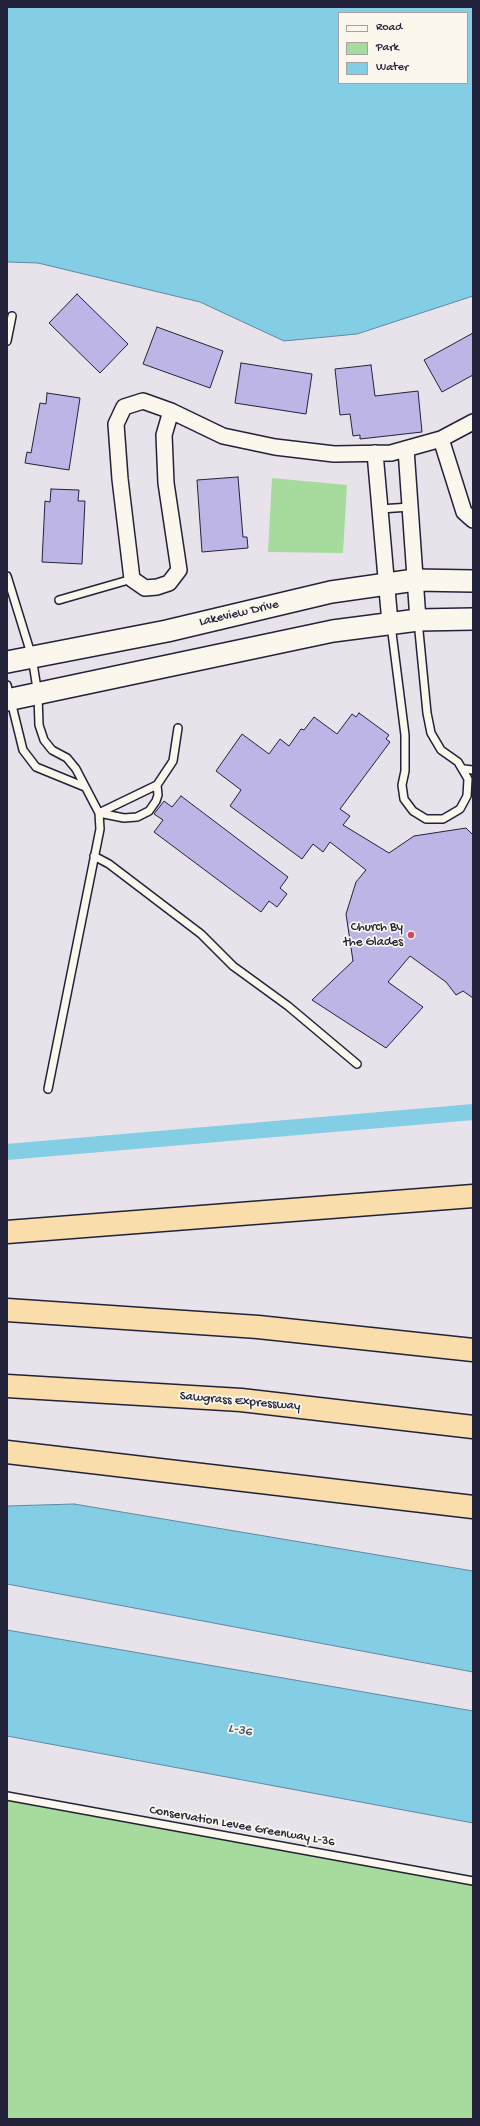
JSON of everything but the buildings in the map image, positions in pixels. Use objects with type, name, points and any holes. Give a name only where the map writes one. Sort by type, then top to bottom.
[{"type":"highway","points":[[7,1232],[473,1196]]},
{"type":"highway","points":[[7,1310],[258,1327],[473,1350]]},
{"type":"highway","name":"Sawgrass Expressway","points":[[7,1386],[241,1400],[473,1427]]},
{"type":"highway","points":[[7,1452],[473,1507]]},
{"type":"street","points":[[171,411],[164,435],[166,482],[179,570],[169,583],[157,588],[145,588],[132,580],[120,479],[116,424],[124,407],[143,401],[171,411],[223,436],[275,447],[334,454],[390,453],[441,439],[473,422]]},
{"type":"street","points":[[441,439],[464,512],[473,520]]},
{"type":"street","points":[[406,449],[418,620]]},
{"type":"street","points":[[375,453],[388,584],[390,623]]},
{"type":"street","name":"Lakeview Drive","points":[[7,662],[167,631],[331,592],[415,580],[473,581]]},
{"type":"street","points":[[8,695],[38,695],[333,631],[418,620],[473,619]]},
{"type":"lane","points":[[7,341],[12,316]]},
{"type":"lane","points":[[380,509],[410,506]]},
{"type":"lane","points":[[7,576],[9,587],[32,657],[38,695],[39,725],[44,740],[52,750],[67,758],[76,769],[99,813],[100,829],[48,1089]]},
{"type":"lane","points":[[59,600],[132,580]]},
{"type":"lane","points":[[390,623],[405,735],[406,758],[402,785],[404,799],[412,811],[426,819],[443,819],[460,809],[467,796],[468,779],[464,769],[458,762],[441,750],[431,733],[427,713],[418,620]]},
{"type":"lane","points":[[8,695],[23,750],[36,767],[85,787]]},
{"type":"lane","points":[[99,813],[157,785],[173,761],[178,728]]},
{"type":"lane","points":[[464,769],[473,770]]},
{"type":"lane","points":[[99,813],[124,818],[137,817],[148,811],[156,801],[158,795],[157,785]]},
{"type":"lane","points":[[94,856],[109,864],[201,934],[232,966],[288,1006],[357,1064]]},
{"type":"lane","name":"Conservation Levee Greenway L-36","points":[[7,1796],[473,1881]]},
{"type":"green space","points":[[272,478],[347,485],[343,553],[268,552]]},
{"type":"green space","points":[[7,1796],[473,1881],[473,2119],[7,2119]]},
{"type":"water","points":[[7,7],[473,7],[473,296],[357,334],[284,341],[200,302],[38,263],[7,262]]},
{"type":"water","points":[[74,1504],[473,1571],[473,1672],[7,1584],[7,1506]]},
{"type":"water","name":"L-36","points":[[7,1630],[473,1711],[473,1823],[7,1736]]},
{"type":"waterway","points":[[7,1152],[473,1112]]},
{"type":"place","name":"Church By the Glades","points":[[411,935]]}]
